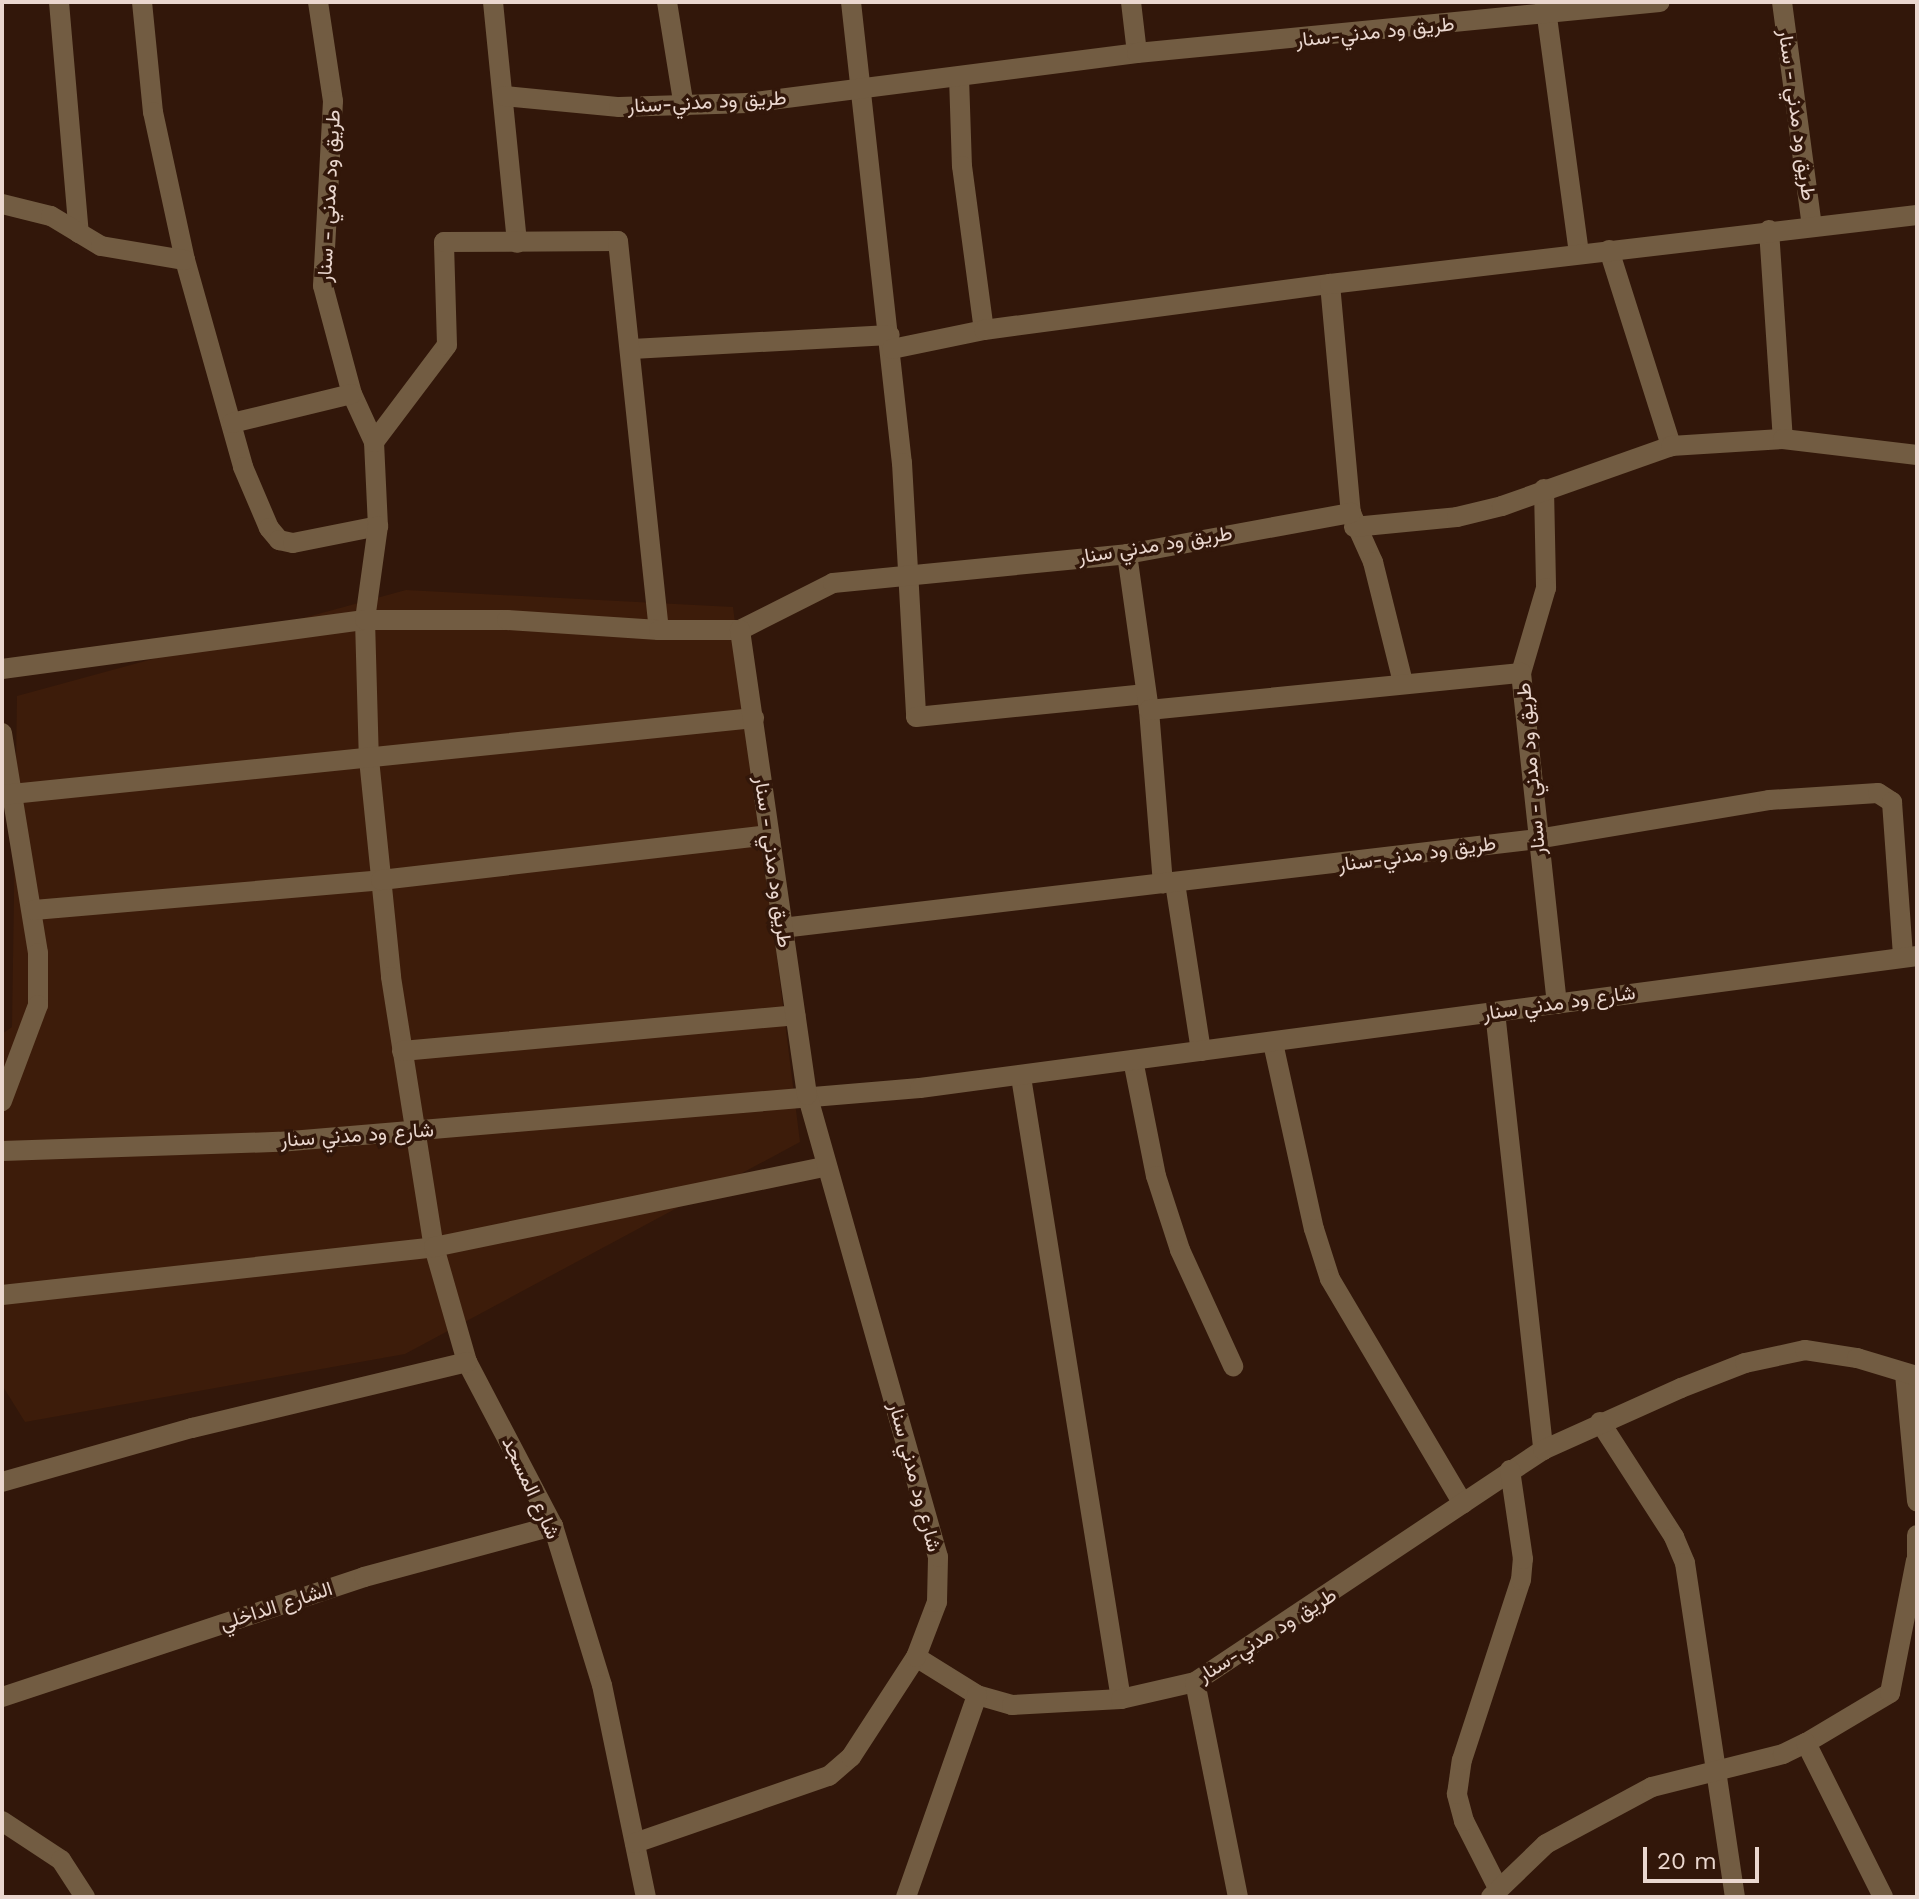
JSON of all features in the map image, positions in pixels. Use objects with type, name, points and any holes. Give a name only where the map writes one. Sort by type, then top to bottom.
[{"type":"street","points":[[59,2],[79,233]]},
{"type":"street","points":[[142,2],[153,112],[185,260],[243,467],[279,540],[293,543],[378,526],[365,620]]},
{"type":"street","name":"طريق ود مدني - سنار","points":[[318,2],[333,101],[323,286],[352,394],[374,442],[378,526]]},
{"type":"street","points":[[493,2],[517,243]]},
{"type":"street","points":[[667,2],[684,107]]},
{"type":"street","points":[[851,2],[891,342],[911,575],[916,717],[1521,673]]},
{"type":"street","points":[[1131,2],[1137,53]]},
{"type":"street","name":"طريق ود مدني-سنار","points":[[504,96],[684,107],[1546,8],[1660,2]]},
{"type":"street","name":"طريق ود مدني - سنار","points":[[1782,2],[1812,227]]},
{"type":"street","points":[[1546,8],[1579,254]]},
{"type":"street","points":[[959,77],[962,166],[984,330]]},
{"type":"street","points":[[2,204],[51,216],[101,246],[185,260]]},
{"type":"street","name":"طريق ود مدني - سنار","points":[[632,349],[891,342],[1330,284],[1917,215]]},
{"type":"street","points":[[1769,230],[1783,439]]},
{"type":"street","points":[[374,442],[447,345],[444,242],[618,241],[632,349],[659,630]]},
{"type":"street","points":[[1609,250],[1671,446]]},
{"type":"street","points":[[1330,284],[1353,520],[1373,562],[1403,682]]},
{"type":"street","points":[[232,423],[352,394]]},
{"type":"street","points":[[1353,520],[1457,517],[1671,446],[1783,439],[1917,455]]},
{"type":"street","name":"طريق ود مدني - سنار","points":[[1544,489],[1546,588],[1521,673],[1557,1004]]},
{"type":"street","name":"طريق ود مدني سنار","points":[[911,575],[1127,554],[1353,520]]},
{"type":"street","points":[[1127,554],[1169,883],[1201,1051]]},
{"type":"street","points":[[2,669],[365,620],[507,620],[659,630],[740,630],[833,583],[911,575]]},
{"type":"street","name":"شارع المسجد","points":[[365,620],[369,759],[381,880],[402,1051],[434,1247],[467,1362],[553,1526],[602,1685],[646,1897]]},
{"type":"street","name":"طريق ود مدني - سنار","points":[[740,630],[807,1095]]},
{"type":"street","points":[[7,794],[754,718]]},
{"type":"street","points":[[2,733],[7,794],[34,910],[38,1005],[2,1101]]},
{"type":"street","name":"طريق ود مدني-سنار","points":[[782,928],[1537,839],[1769,800],[1888,795],[1910,957]]},
{"type":"street","points":[[34,910],[381,880],[769,835]]},
{"type":"street","name":"شارع ود مدني سنار","points":[[2,1151],[124,1150],[415,1131],[1021,1077],[1910,957]]},
{"type":"street","points":[[1495,1012],[1543,1450]]},
{"type":"street","points":[[402,1051],[795,1015]]},
{"type":"street","points":[[1273,1043],[1314,1229],[1330,1279],[1463,1504]]},
{"type":"street","points":[[1133,1060],[1156,1176],[1180,1250],[1233,1366]]},
{"type":"street","points":[[1021,1077],[1121,1699]]},
{"type":"street","name":"شارع ود مدني سنار","points":[[635,1843],[829,1776],[851,1757],[916,1657],[937,1602],[938,1557],[807,1095]]},
{"type":"street","points":[[2,1295],[434,1247],[825,1167]]},
{"type":"street","name":"طريق ود مدني-سنار","points":[[916,1657],[977,1695],[1012,1705],[1121,1699],[1195,1682],[1510,1470],[1600,1422],[1745,1363],[1805,1350],[1857,1358],[1911,1375]]},
{"type":"street","points":[[2,1482],[192,1428],[467,1362]]},
{"type":"street","points":[[1911,1375],[1917,1501]]},
{"type":"street","points":[[1600,1422],[1674,1537],[1685,1563],[1719,1766],[1735,1897]]},
{"type":"street","points":[[1510,1470],[1523,1559],[1521,1580],[1462,1760],[1457,1794],[1464,1821],[1494,1892],[1546,1844],[1652,1787],[1719,1766],[1783,1754],[1890,1693],[1916,1561],[1917,1535]]},
{"type":"street","name":"الشارع الداخلي","points":[[2,1697],[364,1577],[553,1526]]},
{"type":"street","points":[[1195,1682],[1238,1897]]},
{"type":"street","points":[[906,1897],[977,1695]]},
{"type":"street","points":[[1806,1743],[1883,1897]]},
{"type":"street","points":[[2,1821],[61,1860],[85,1897]]},
{"type":"shaded area","points":[[406,590],[733,607],[800,1142],[405,1354],[25,1422],[2,1385],[2,1034],[12,1027],[17,696]]}]
